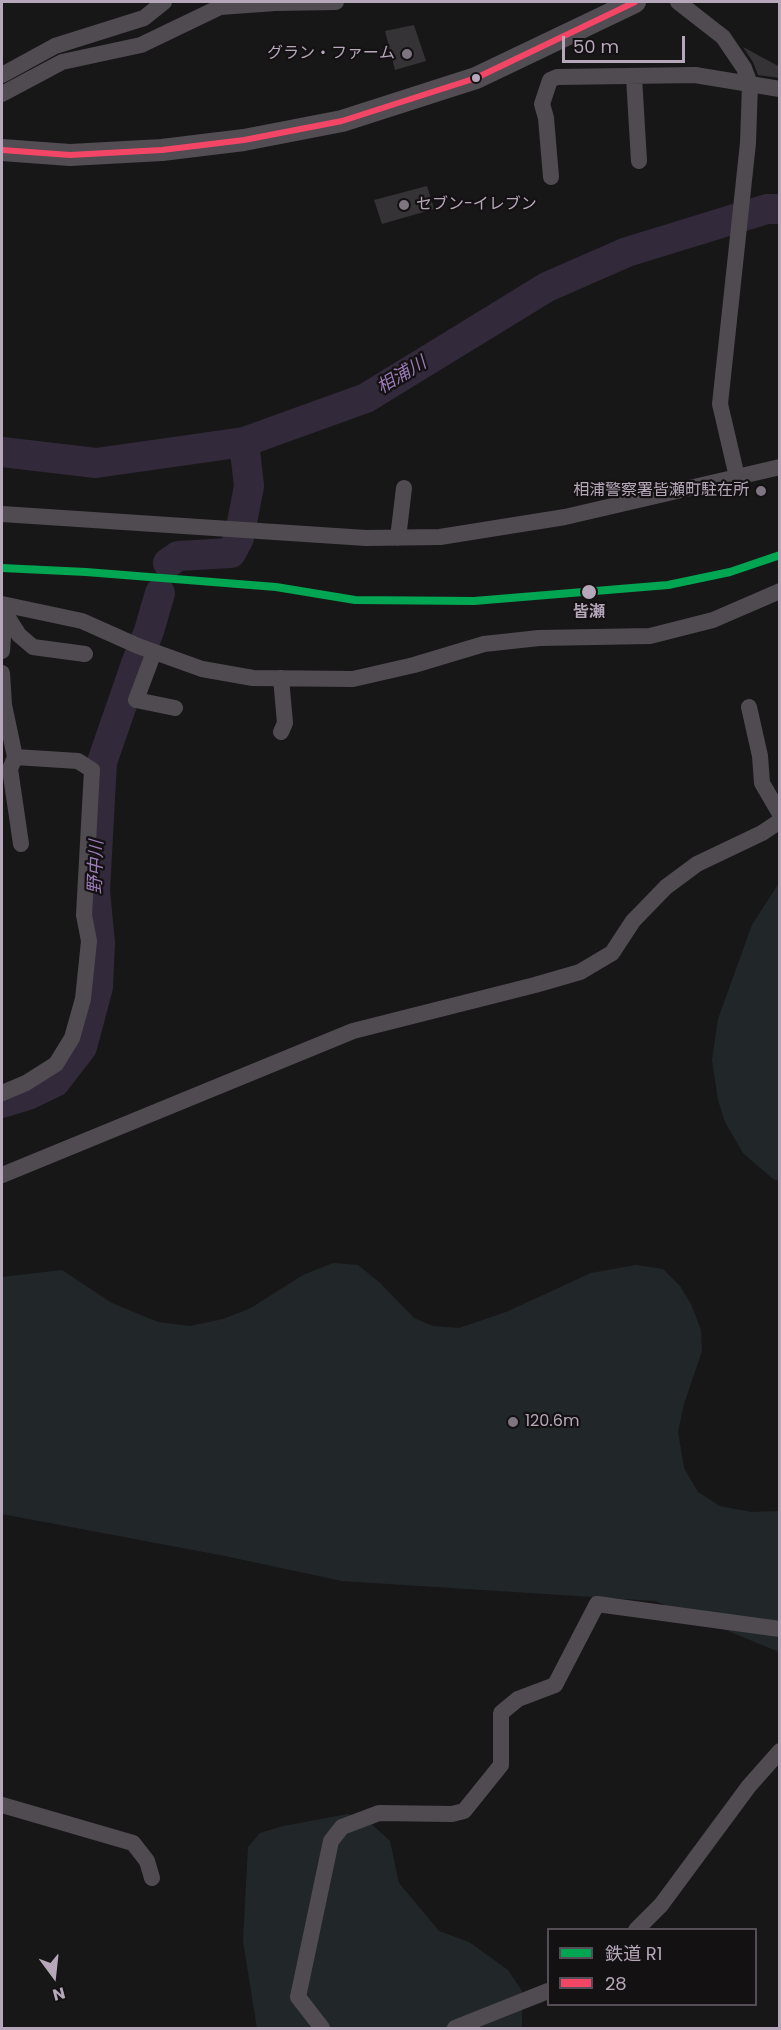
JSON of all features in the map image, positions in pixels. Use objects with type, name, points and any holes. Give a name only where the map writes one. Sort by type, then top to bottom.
[{"type":"highway","points":[[2,150],[70,155],[162,150],[244,140],[342,122],[476,78],[635,2]]},
{"type":"street","points":[[2,75],[55,46],[144,18],[164,2]]},
{"type":"street","points":[[2,94],[62,62],[141,45],[220,7],[336,2]]},
{"type":"street","points":[[678,2],[723,37],[744,68],[750,84],[748,143],[720,404],[736,477]]},
{"type":"street","points":[[551,177],[546,118],[542,104],[550,80],[557,77],[695,75],[780,89]]},
{"type":"street","points":[[633,77],[639,161]]},
{"type":"street","points":[[2,514],[366,538],[440,537],[565,517],[780,467]]},
{"type":"street","points":[[398,538],[404,488]]},
{"type":"street","points":[[4,607],[82,621],[154,652],[202,669],[253,678],[353,680],[484,644],[539,638],[650,636],[713,620],[780,591]]},
{"type":"street","points":[[2,651],[4,607]]},
{"type":"street","points":[[4,607],[19,635],[33,646],[85,654]]},
{"type":"street","points":[[154,652],[136,700],[175,708]]},
{"type":"street","points":[[2,673],[9,767],[21,844]]},
{"type":"street","points":[[281,678],[285,723],[281,732]]},
{"type":"street","points":[[749,708],[760,756],[762,783],[780,814]]},
{"type":"street","points":[[2,1092],[26,1083],[56,1064],[72,1038],[83,999],[89,941],[84,915],[92,770],[78,761],[9,767]]},
{"type":"street","points":[[2,1175],[353,1030],[535,986],[580,972],[612,953],[633,921],[666,887],[697,864],[762,833],[780,821]]},
{"type":"street","points":[[322,2028],[298,1997],[331,1841],[342,1827],[379,1813],[452,1814],[464,1811],[501,1766],[501,1713],[518,1699],[555,1685],[597,1604],[780,1629]]},
{"type":"street","points":[[637,1928],[666,1898],[749,1786],[780,1750]]},
{"type":"street","points":[[2,1805],[133,1843],[147,1861],[152,1878]]},
{"type":"street","points":[[455,2028],[547,1991]]},
{"type":"shaded area","points":[[779,883],[779,1181],[773,1179],[743,1153],[725,1122],[718,1100],[712,1060],[718,1019],[752,925]]},
{"type":"shaded area","points":[[333,1263],[358,1265],[379,1282],[414,1318],[433,1326],[459,1328],[506,1312],[591,1273],[636,1265],[663,1269],[680,1286],[691,1304],[701,1330],[702,1351],[684,1404],[678,1432],[684,1468],[698,1492],[720,1506],[751,1512],[779,1511],[779,1652],[655,1601],[342,1581],[225,1556],[2,1514],[2,1277],[62,1270],[112,1303],[158,1322],[190,1326],[223,1319],[251,1308],[303,1275]]},
{"type":"shaded area","points":[[348,1814],[366,1819],[390,1841],[399,1883],[439,1931],[469,1942],[508,1970],[522,1991],[522,2028],[257,2028],[243,1941],[248,1847],[260,1833],[283,1826]]},
{"type":"building","name":"グラン・ファーム","points":[[414,25],[426,61],[395,70],[385,31]]},
{"type":"building","points":[[743,47],[780,67],[780,78],[758,75]]},
{"type":"building","name":"セブン-イレブン","points":[[427,186],[434,209],[382,224],[374,200]]},
{"type":"waterway","name":"相浦川","points":[[2,452],[96,463],[244,442],[366,398],[547,287],[627,252],[767,209],[780,209]]},
{"type":"waterway","name":"野中川","points":[[168,563],[178,556],[231,553],[239,538],[249,486],[244,442]]},
{"type":"waterway","name":"野中川","points":[[2,1103],[28,1095],[55,1082],[82,1047],[98,987],[100,943],[95,891],[102,762],[149,631],[160,593]]},
{"type":"rail line","name":"R1","points":[[2,568],[86,572],[276,587],[355,600],[474,601],[668,585],[730,572],[780,555]]},
{"type":"transit line","name":"28","points":[[2,150],[70,155],[162,150],[244,140],[342,121],[476,78],[635,2]]},
{"type":"place","name":"グラン・ファーム","points":[[407,54]]},
{"type":"place","name":"セブン-イレブン","points":[[404,205]]},
{"type":"place","name":"相浦警察署皆瀬町駐在所","points":[[761,491]]},
{"type":"place","name":"皆瀬","points":[[589,592]]},
{"type":"place","name":"120.6m","points":[[513,1422]]}]
